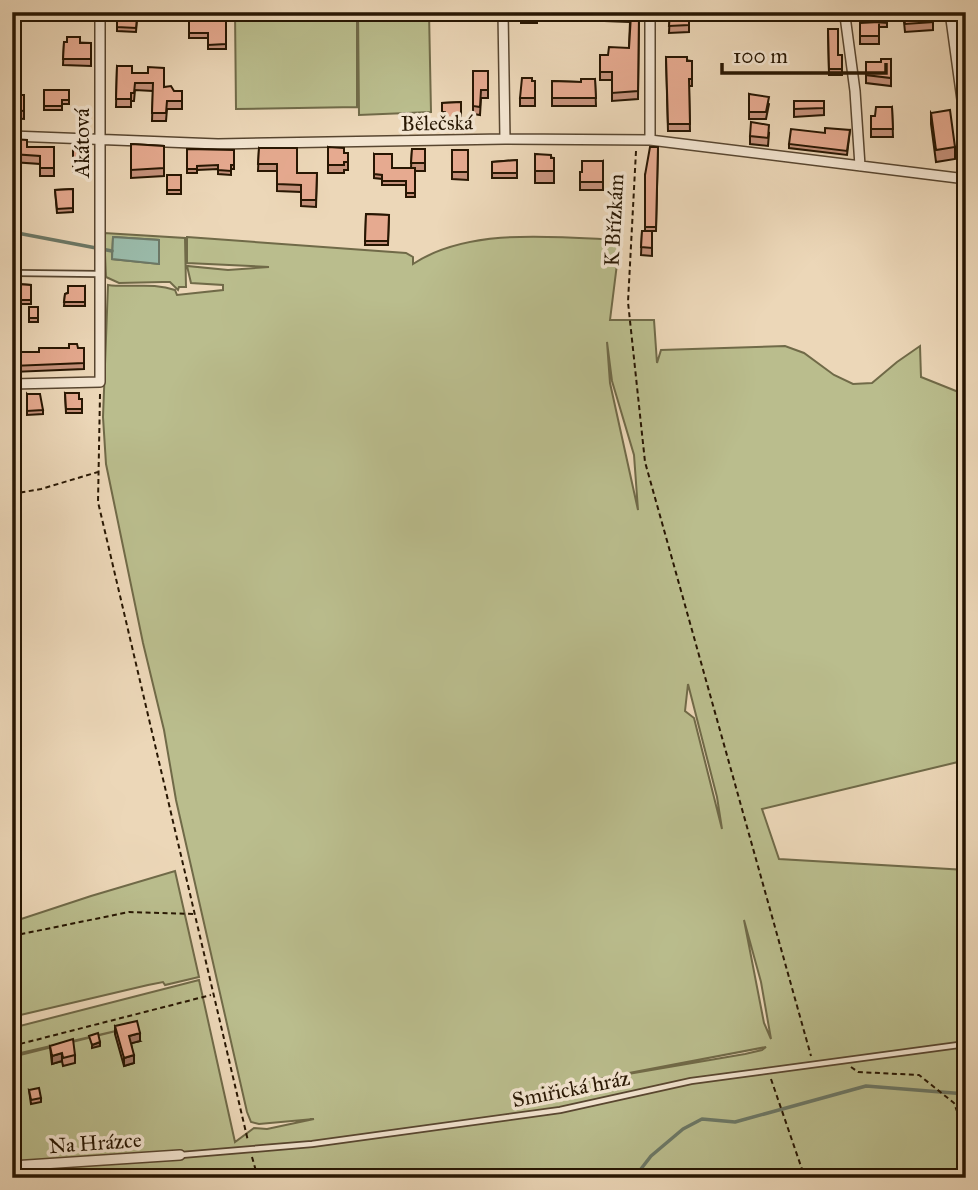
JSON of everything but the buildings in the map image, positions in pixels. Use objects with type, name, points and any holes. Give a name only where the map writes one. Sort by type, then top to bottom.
[{"type":"street","name":"Akátová","points":[[100,12],[100,382]]},
{"type":"street","points":[[503,12],[505,139]]},
{"type":"street","points":[[650,12],[650,140]]},
{"type":"street","points":[[843,12],[855,91],[860,166]]},
{"type":"street","points":[[950,12],[966,129]]},
{"type":"street","name":"Bělečská","points":[[12,136],[218,144],[636,139],[966,179]]},
{"type":"street","points":[[12,384],[100,382]]},
{"type":"street","name":"Na Hrázce","points":[[12,1166],[180,1155]]},
{"type":"lane","points":[[18,273],[99,274]]},
{"type":"lane","name":"Smiřická hráz","points":[[180,1155],[312,1143],[560,1110],[691,1081],[966,1044]]},
{"type":"path","name":"K Břízkám","points":[[636,139],[628,302],[645,462],[813,1064]]},
{"type":"path","points":[[100,382],[98,502],[258,1178]]},
{"type":"path","points":[[12,494],[41,489],[98,472]]},
{"type":"path","points":[[12,936],[129,912],[194,914]]},
{"type":"path","points":[[12,1046],[213,994]]},
{"type":"path","points":[[842,1061],[858,1072],[919,1075],[954,1103],[966,1136]]},
{"type":"path","points":[[768,1071],[805,1178]]},
{"type":"green space","points":[[235,12],[357,12],[357,107],[236,109]]},
{"type":"green space","points":[[358,12],[429,12],[431,112],[359,115]]},
{"type":"green space","points":[[104,233],[185,238],[186,287],[179,287],[178,290],[170,282],[119,283],[106,277]],"holes":[[[113,237],[159,240],[159,264],[112,259]]]},
{"type":"green space","points":[[187,237],[406,253],[413,257],[413,264],[435,252],[486,239],[541,237],[620,240],[610,320],[654,320],[657,363],[661,350],[785,346],[804,353],[834,375],[853,384],[872,383],[920,346],[921,377],[966,395],[966,788],[958,762],[762,809],[779,859],[966,870],[966,1178],[12,1178],[12,1057],[120,1030],[12,1055],[12,1028],[199,980],[235,1142],[254,1128],[267,1129],[314,1119],[259,1124],[251,1122],[247,1112],[176,800],[164,730],[106,464],[103,417],[108,285],[158,286],[175,290],[177,295],[223,290],[223,285],[191,283],[187,266],[228,270],[269,267],[187,263]],"holes":[[[607,342],[612,381],[634,455],[638,510],[610,383]],[[688,684],[717,797],[722,829],[694,718],[685,711]],[[744,920],[761,982],[771,1039],[764,1023]],[[766,1047],[745,1054],[587,1081]]]},
{"type":"green space","points":[[175,871],[199,977],[165,985],[163,982],[148,985],[12,1017],[12,922]]},
{"type":"shaded area","points":[[113,237],[159,240],[159,264],[112,259]]},
{"type":"waterway","points":[[12,232],[112,251]]},
{"type":"waterway","points":[[634,1178],[651,1156],[683,1129],[702,1119],[735,1122],[866,1086],[966,1094]]}]
